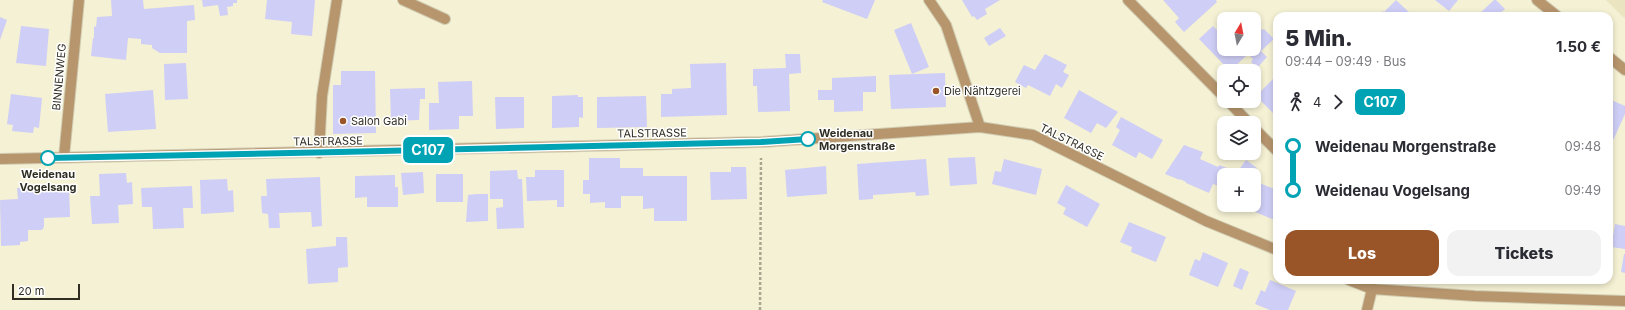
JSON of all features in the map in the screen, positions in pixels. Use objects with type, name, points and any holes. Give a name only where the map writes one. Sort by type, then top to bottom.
[{"type":"street","name":"BINNENWEG","points":[[64,157],[79,0]]},
{"type":"street","points":[[319,153],[322,96],[337,0]]},
{"type":"street","points":[[403,0],[445,19]]},
{"type":"street","points":[[929,0],[946,25],[980,128]]},
{"type":"street","points":[[1128,0],[1217,90]]},
{"type":"street","points":[[1537,0],[1552,12]]},
{"type":"street","points":[[1613,60],[1625,70]]},
{"type":"street","points":[[1235,108],[1242,116]]},
{"type":"street","name":"TALSTRASSE","points":[[0,159],[761,142],[980,128],[1033,135],[1206,221],[1273,248]]},
{"type":"street","points":[[1261,135],[1273,147]]},
{"type":"street","points":[[1366,310],[1372,285],[1475,296],[1625,301]]},
{"type":"path","points":[[760,310],[761,142]]},
{"type":"shaded area","points":[[1606,0],[1625,0],[1625,18],[1622,16]]},
{"type":"building","points":[[111,0],[143,0],[144,9],[194,5],[195,20],[187,21],[187,53],[160,53],[152,48],[152,45],[141,44],[141,39],[128,38],[126,60],[91,56],[94,26],[96,27],[97,17],[112,16]]},
{"type":"building","points":[[202,0],[237,0],[237,3],[233,3],[233,6],[227,7],[228,15],[220,16],[218,5],[203,7]]},
{"type":"building","points":[[267,0],[315,0],[312,36],[291,34],[292,22],[265,19]]},
{"type":"building","points":[[823,0],[875,0],[867,19],[822,2]]},
{"type":"building","points":[[962,0],[1000,0],[985,9],[987,14],[977,20],[974,16],[972,17]]},
{"type":"building","points":[[1163,0],[1216,0],[1217,2],[1184,32],[1175,22],[1179,18]]},
{"type":"building","points":[[1396,0],[1409,12],[1384,12]]},
{"type":"building","points":[[1435,0],[1458,0],[1449,11]]},
{"type":"building","points":[[1494,0],[1496,0],[1505,9],[1502,12],[1481,12]]},
{"type":"building","points":[[0,17],[7,20],[0,40]]},
{"type":"building","points":[[911,23],[929,67],[912,74],[894,30]]},
{"type":"building","points":[[21,26],[49,29],[46,66],[16,63]]},
{"type":"building","points":[[1213,26],[1217,30],[1217,56],[1246,56],[1237,64],[1223,64],[1199,39]]},
{"type":"building","points":[[1000,28],[1006,36],[989,46],[984,38]]},
{"type":"building","points":[[1261,29],[1264,29],[1273,38],[1273,40],[1261,51]]},
{"type":"building","points":[[1261,51],[1267,57],[1261,64],[1253,64],[1251,62],[1253,59],[1250,56],[1261,56]]},
{"type":"building","points":[[785,54],[800,54],[801,73],[789,74],[790,111],[758,112],[757,86],[753,86],[753,69],[786,68]]},
{"type":"building","points":[[1045,54],[1067,65],[1063,72],[1069,75],[1062,88],[1056,84],[1050,96],[1028,85],[1026,88],[1015,82],[1024,65],[1035,70]]},
{"type":"building","points":[[186,63],[188,99],[165,100],[164,64]]},
{"type":"building","points":[[726,63],[727,115],[661,117],[661,94],[672,94],[672,89],[691,88],[690,64]]},
{"type":"building","points":[[341,71],[375,71],[376,133],[333,134],[333,85],[341,85]]},
{"type":"building","points":[[945,73],[946,107],[891,109],[889,75]]},
{"type":"building","points":[[876,76],[876,92],[863,92],[863,111],[834,112],[834,100],[818,100],[818,90],[832,90],[832,78]]},
{"type":"building","points":[[1273,79],[1273,113],[1261,101],[1261,91]]},
{"type":"building","points":[[472,81],[473,116],[459,116],[459,129],[429,130],[429,103],[439,103],[438,82]]},
{"type":"building","points":[[425,88],[425,99],[420,99],[419,120],[391,121],[390,89]]},
{"type":"building","points":[[153,90],[156,129],[108,132],[105,94]]},
{"type":"building","points":[[1079,90],[1118,112],[1106,128],[1097,123],[1091,133],[1064,118]]},
{"type":"building","points":[[11,94],[42,98],[39,128],[34,127],[33,133],[12,131],[13,125],[7,124]]},
{"type":"building","points":[[578,95],[578,97],[583,97],[583,118],[579,117],[579,127],[552,128],[552,96]]},
{"type":"building","points":[[646,96],[647,127],[597,128],[597,97]]},
{"type":"building","points":[[495,97],[524,97],[524,128],[496,129]]},
{"type":"building","points":[[1613,101],[1625,106],[1625,114],[1613,141]]},
{"type":"building","points":[[1121,117],[1163,140],[1152,159],[1139,152],[1136,158],[1112,145],[1120,130],[1116,127]]},
{"type":"building","points":[[1184,145],[1203,152],[1200,159],[1218,167],[1219,165],[1227,168],[1217,168],[1217,185],[1213,184],[1209,193],[1180,179],[1165,174]]},
{"type":"building","points":[[975,157],[977,184],[950,186],[948,158]]},
{"type":"building","points":[[589,158],[620,158],[620,168],[643,168],[643,176],[687,176],[687,221],[654,221],[654,208],[643,209],[643,196],[621,196],[621,208],[605,208],[605,202],[590,203],[590,194],[583,194],[583,180],[589,180]]},
{"type":"building","points":[[926,159],[929,195],[916,196],[915,192],[873,195],[873,199],[859,200],[857,164]]},
{"type":"building","points":[[1004,159],[1042,169],[1036,195],[992,184],[995,171],[1001,172]]},
{"type":"building","points":[[1246,160],[1257,168],[1240,168]]},
{"type":"building","points":[[826,166],[827,194],[787,197],[785,170]]},
{"type":"building","points":[[731,167],[746,167],[747,199],[711,200],[710,172],[731,172]]},
{"type":"building","points":[[517,170],[518,179],[522,179],[524,228],[497,229],[496,208],[503,207],[503,199],[490,199],[490,171]]},
{"type":"building","points":[[535,170],[564,170],[564,207],[557,207],[557,200],[527,201],[526,177],[535,177]]},
{"type":"building","points":[[423,172],[424,193],[403,195],[401,173]]},
{"type":"building","points":[[126,173],[127,183],[132,182],[133,204],[118,205],[119,223],[92,224],[90,196],[100,196],[99,174]]},
{"type":"building","points":[[436,174],[463,174],[463,202],[436,202]]},
{"type":"building","points":[[395,175],[395,187],[398,187],[398,207],[367,207],[367,197],[355,198],[355,176]]},
{"type":"building","points":[[320,177],[322,226],[312,227],[311,212],[279,213],[280,228],[269,228],[268,214],[262,213],[261,196],[267,196],[266,179]]},
{"type":"building","points":[[227,179],[228,191],[233,190],[234,212],[201,214],[200,180]]},
{"type":"building","points":[[1261,184],[1273,188],[1273,219],[1255,212],[1261,212]]},
{"type":"building","points":[[1066,185],[1100,204],[1087,227],[1063,214],[1066,208],[1057,203]]},
{"type":"building","points":[[69,186],[70,217],[44,218],[44,227],[42,230],[28,230],[28,241],[20,242],[20,245],[1,246],[0,200],[18,199],[17,188]]},
{"type":"building","points":[[192,186],[193,208],[183,208],[184,228],[153,229],[152,207],[142,207],[141,188]]},
{"type":"building","points":[[488,194],[488,221],[466,222],[468,195]]},
{"type":"building","points":[[1129,222],[1166,237],[1156,262],[1131,252],[1132,247],[1120,242]]},
{"type":"building","points":[[1615,224],[1625,226],[1625,249],[1613,247]]},
{"type":"building","points":[[336,237],[347,237],[348,267],[338,268],[338,282],[308,284],[306,249],[336,246]]},
{"type":"building","points":[[1203,252],[1228,263],[1218,287],[1189,275],[1195,259],[1200,261]]},
{"type":"building","points":[[1625,254],[1625,273],[1621,272]]},
{"type":"building","points":[[1240,268],[1249,272],[1242,290],[1233,286]]},
{"type":"building","points":[[1270,280],[1273,281],[1273,284],[1279,284],[1296,291],[1288,310],[1270,310],[1255,304],[1261,290],[1265,292]]},
{"type":"bus line","name":"C107","points":[[48,158],[417,151],[761,142],[808,139]]},
{"type":"place","name":"Die Nähtzgerei","points":[[936,91]]},
{"type":"place","name":"Salon Gabi","points":[[343,121]]},
{"type":"place","name":"Weidenau Morgenstraße","points":[[808,139]]},
{"type":"place","name":"Weidenau Vogelsang","points":[[48,158]]}]
